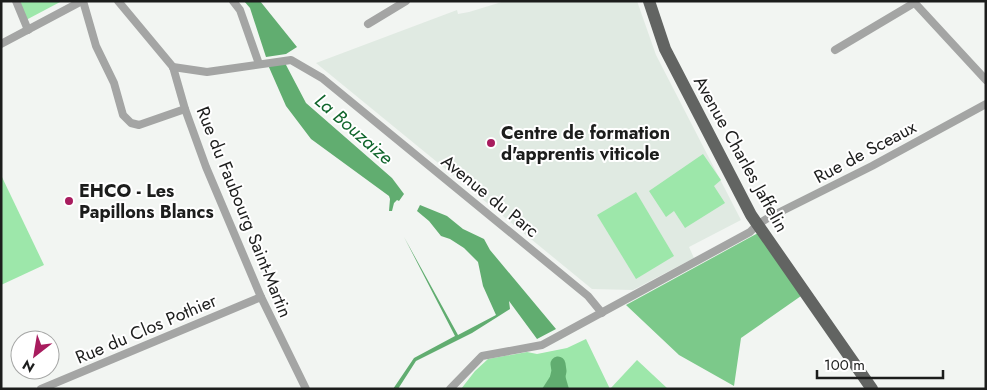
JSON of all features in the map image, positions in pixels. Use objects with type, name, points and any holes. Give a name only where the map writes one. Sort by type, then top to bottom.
[{"type":"main road","name":"Avenue Charles Jaffelin","points":[[649,1],[665,49],[749,212],[872,389]]},
{"type":"street","points":[[16,1],[28,30]]},
{"type":"street","name":"Rue du Faubourg Saint-Martin","points":[[118,1],[173,66],[185,109],[206,167],[261,297],[306,389]]},
{"type":"street","points":[[234,1],[240,10],[259,64]]},
{"type":"street","points":[[368,24],[406,1]]},
{"type":"street","points":[[1,44],[78,2],[96,46],[114,82],[124,116],[131,123],[139,125],[185,109]]},
{"type":"street","points":[[835,50],[914,2],[986,80]]},
{"type":"street","name":"Avenue du Parc","points":[[173,66],[207,72],[291,60],[322,78],[588,296],[602,314]]},
{"type":"street","name":"Rue de Sceaux","points":[[757,225],[872,166],[986,104]]},
{"type":"street","points":[[450,389],[482,356],[542,345],[748,233],[757,225]]},
{"type":"street","name":"Rue du Clos Pothier","points":[[41,389],[261,297]]},
{"type":"shaded area","points":[[18,1],[62,1],[26,20]]},
{"type":"shaded area","points":[[244,1],[260,1],[297,47],[286,54],[266,57],[250,8]]},
{"type":"shaded area","points":[[505,1],[637,1],[656,55],[741,220],[689,247],[694,258],[633,290],[592,289],[316,63],[457,10],[458,14],[469,12]]},
{"type":"shaded area","points":[[285,63],[306,103],[392,178],[404,194],[399,201],[397,200],[394,203],[392,211],[389,211],[389,196],[311,139],[286,106],[268,65]]},
{"type":"shaded area","points":[[703,154],[721,180],[714,186],[725,203],[685,228],[674,211],[666,217],[649,191]]},
{"type":"shaded area","points":[[1,175],[44,265],[1,285]]},
{"type":"shaded area","points":[[636,192],[674,256],[636,279],[597,215]]},
{"type":"shaded area","points":[[420,205],[447,216],[463,229],[484,239],[490,250],[556,329],[537,339],[509,301],[510,309],[472,333],[416,361],[398,389],[393,389],[414,358],[455,336],[404,237],[458,335],[496,315],[483,286],[478,262],[464,248],[450,239],[441,236],[429,221],[417,211]]},
{"type":"shaded area","points":[[758,233],[801,296],[741,338],[734,386],[679,355],[626,305]]},
{"type":"shaded area","points":[[586,339],[610,389],[461,389],[475,371],[488,359],[527,352],[537,354],[567,348]]},
{"type":"shaded area","points":[[637,360],[668,389],[610,389]]},
{"type":"shaded area","points":[[562,365],[569,389],[542,389],[557,366]]},
{"type":"waterway","name":"La Bouzaize","points":[[555,389],[559,371],[558,364]]},
{"type":"place","name":"Centre de formation d'apprentis viticole","points":[[491,143]]},
{"type":"place","name":"EHCO - Les Papillons Blancs","points":[[69,201]]}]
